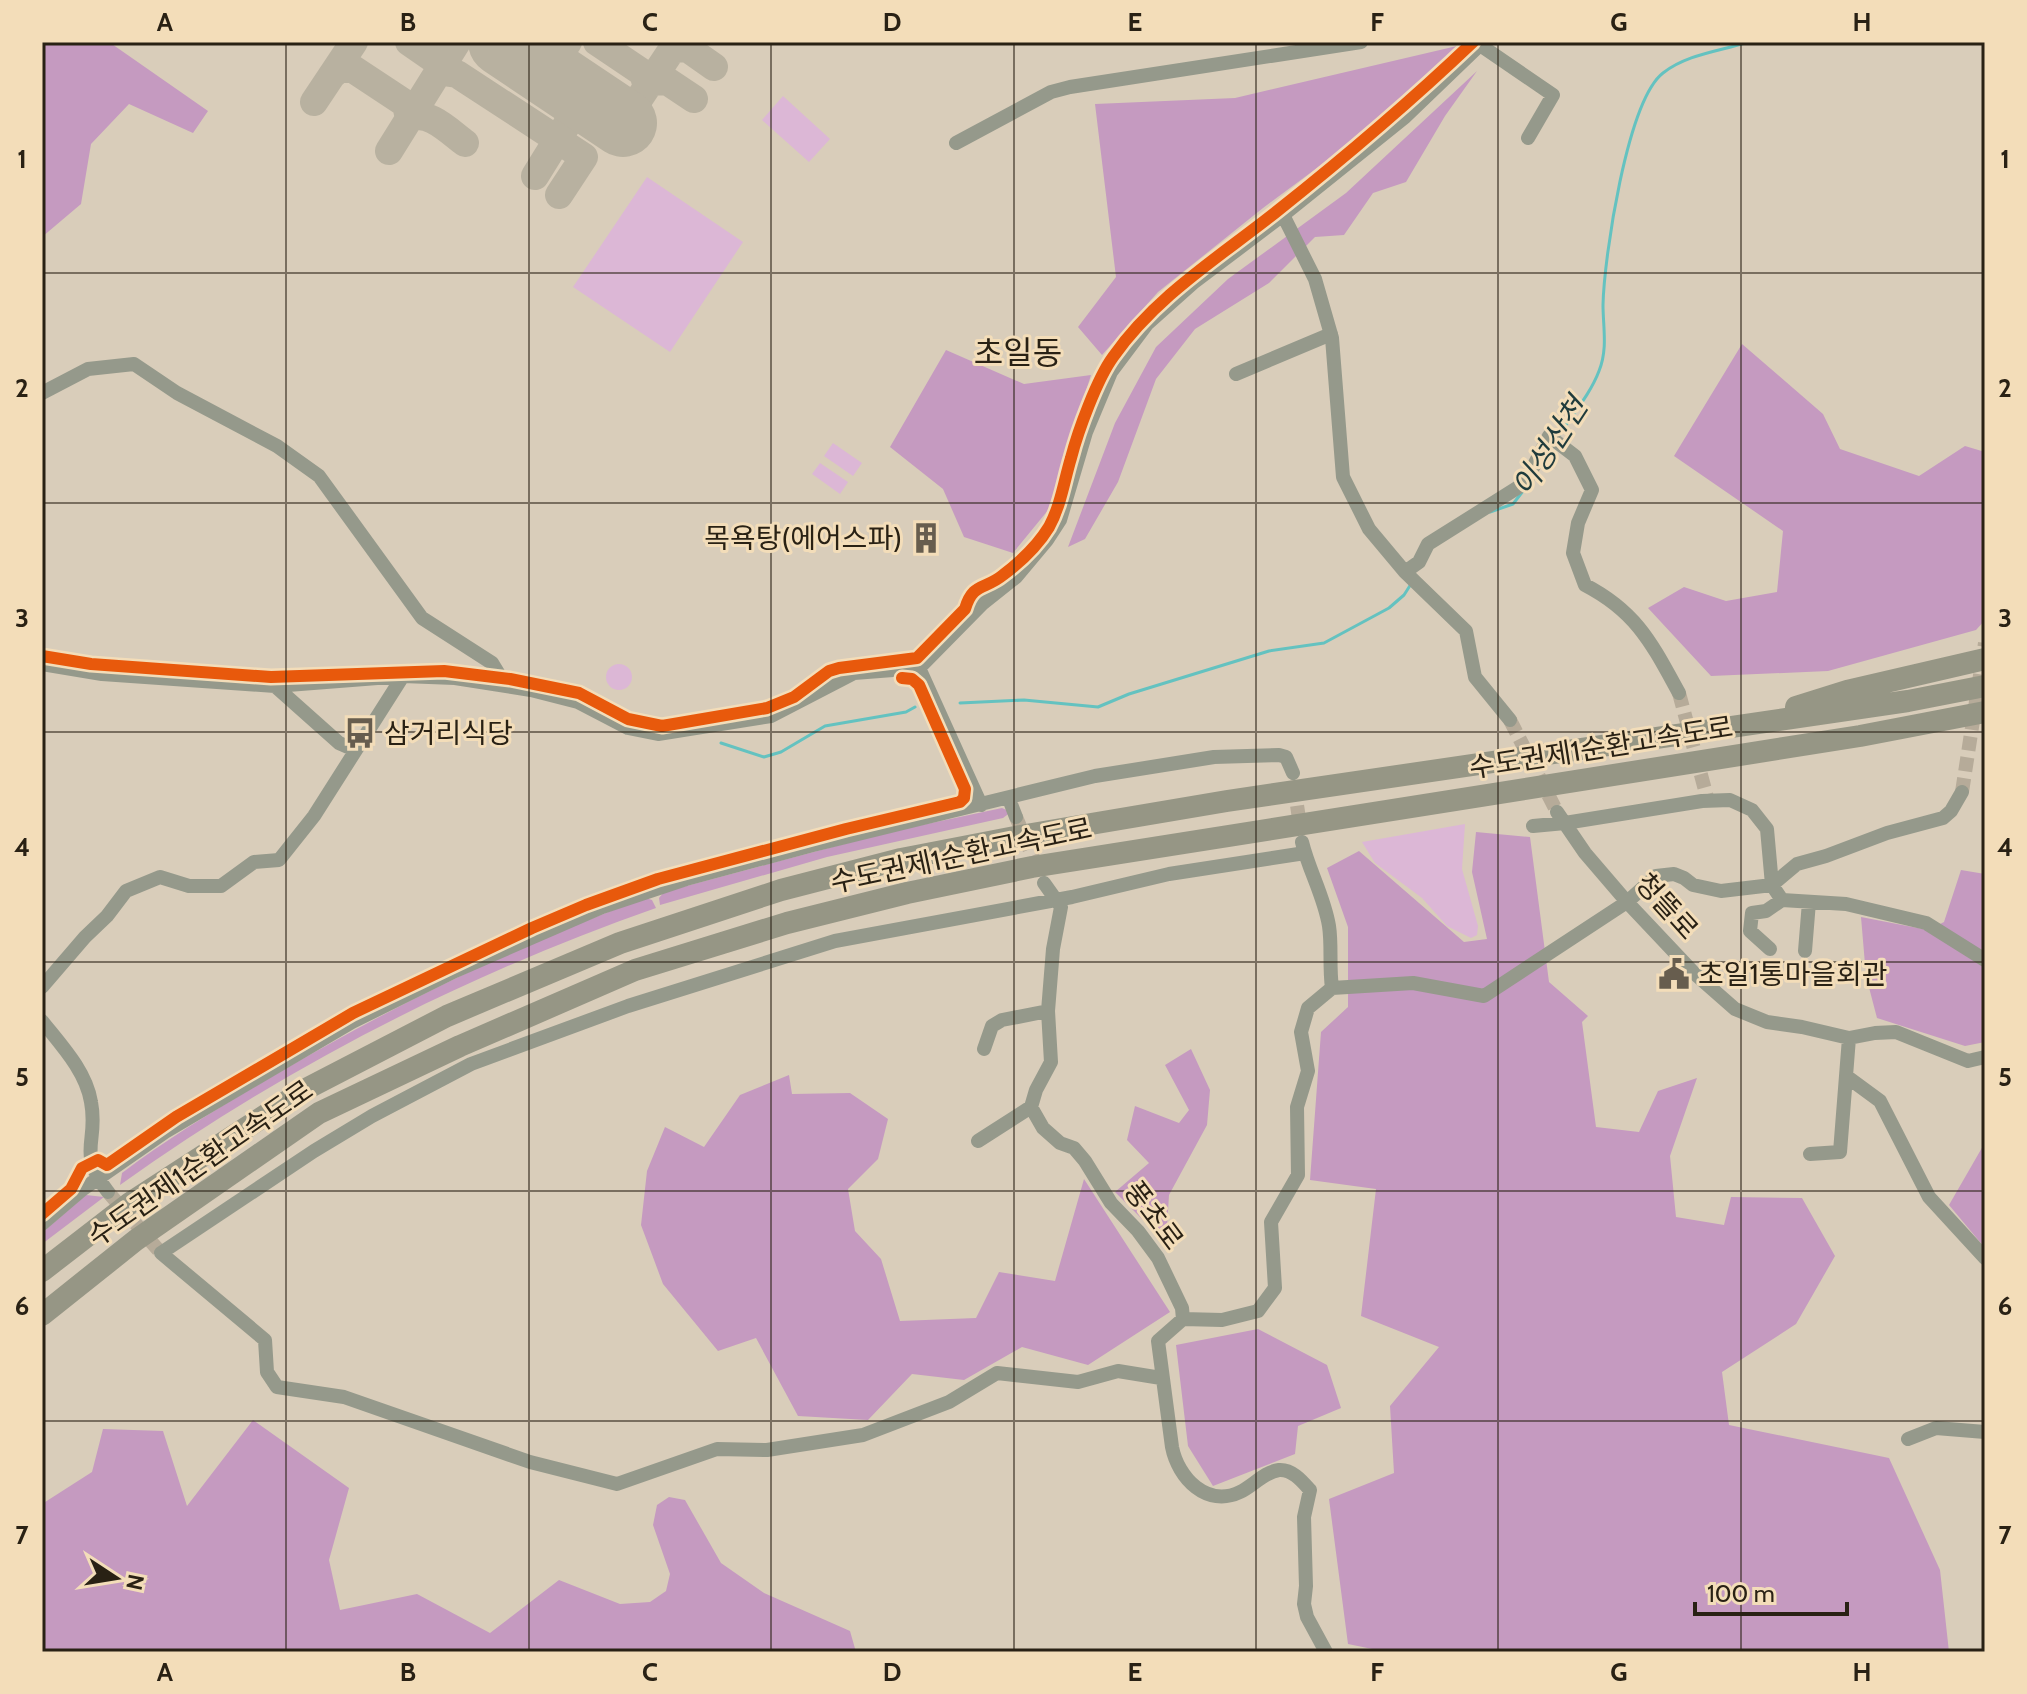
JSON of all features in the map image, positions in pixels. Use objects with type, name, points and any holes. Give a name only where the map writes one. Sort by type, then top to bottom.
[{"type":"highway","points":[[1714,731],[1847,691],[1985,659]]},
{"type":"highway","name":"수도권제1순환고속도로","points":[[42,1271],[130,1203],[320,1082],[447,1016],[620,943],[781,890],[901,859],[1035,833],[1227,801],[1908,701],[1985,686]]},
{"type":"highway","name":"수도권제1순환고속도로","points":[[42,1315],[136,1240],[319,1113],[498,1029],[635,970],[787,923],[907,893],[1032,867],[1860,736],[1985,712]]},
{"type":"highway","points":[[1860,736],[1985,726]]},
{"type":"street","points":[[956,143],[1051,92],[1070,87],[1361,42]]},
{"type":"street","points":[[42,664],[102,674],[275,686],[403,676],[455,678],[578,702],[628,728],[658,734],[771,716],[854,673],[919,668],[982,604],[1016,577],[1047,540],[1060,520],[1086,432],[1111,372],[1147,324],[1193,283],[1405,117],[1481,44],[1553,95],[1528,138]]},
{"type":"street","points":[[1283,215],[1315,279],[1331,334],[1343,477],[1369,529],[1405,572],[1466,631],[1475,677],[1510,720]]},
{"type":"street","points":[[1236,374],[1331,334]]},
{"type":"street","points":[[42,393],[88,369],[134,364],[177,393],[277,446],[319,476],[422,618],[492,663],[506,686]]},
{"type":"street","points":[[1405,572],[1419,562],[1428,544],[1525,483],[1549,436],[1575,456],[1592,490],[1578,523],[1573,553],[1585,585],[1608,597],[1634,619],[1679,693]]},
{"type":"street","points":[[919,668],[981,805]]},
{"type":"street","points":[[42,987],[126,891],[160,877],[189,886],[221,886],[254,862],[279,860],[314,816],[403,676]]},
{"type":"street","points":[[275,686],[339,743],[355,750]]},
{"type":"street","points":[[42,1224],[83,1189],[192,1115],[352,1022],[442,977],[571,919],[686,879],[1095,776],[1214,757],[1279,755],[1286,757],[1293,773]]},
{"type":"street","points":[[1326,1652],[1307,1617],[1304,1604],[1304,1517],[1310,1490],[1292,1473],[1282,1470],[1271,1473],[1237,1494],[1225,1497],[1203,1493],[1180,1471],[1175,1460],[1161,1378],[1158,1341],[1183,1319],[1222,1320],[1258,1311],[1275,1288],[1271,1222],[1298,1175],[1297,1107],[1308,1071],[1301,1032],[1308,1008],[1332,988],[1413,983],[1484,996],[1627,902],[1656,876],[1664,873],[1684,878],[1701,888],[1721,891],[1772,885],[1797,864],[1887,833],[1943,818],[1962,792]]},
{"type":"street","points":[[1009,799],[1016,817]]},
{"type":"street","points":[[1533,826],[1561,818],[1730,800],[1752,810],[1767,829],[1772,885],[1782,900]]},
{"type":"street","name":"청뜰로","points":[[1561,818],[1585,853],[1627,902],[1694,973],[1735,1009],[1767,1022],[1849,1038],[1896,1032],[1968,1061],[1985,1057]]},
{"type":"street","points":[[1161,1378],[1118,1371],[1078,1382],[997,1373],[949,1402],[863,1435],[767,1450],[717,1449],[617,1484],[530,1462],[344,1397],[277,1387],[267,1372],[265,1340],[161,1253],[314,1151],[372,1116],[471,1064],[628,1006],[835,941],[1055,900],[1304,847],[1321,893],[1329,929],[1328,962],[1332,988]]},
{"type":"street","points":[[978,1141],[1031,1107],[1051,1062],[1048,1011],[1053,949],[1061,907],[1044,883]]},
{"type":"street","points":[[1770,949],[1750,931],[1752,913],[1766,911],[1782,900],[1846,904],[1926,923],[1985,960]]},
{"type":"street","points":[[1805,951],[1809,902]]},
{"type":"street","points":[[984,1049],[992,1026],[1002,1020],[1048,1011]]},
{"type":"street","points":[[42,1021],[79,1070],[91,1101],[90,1164],[108,1192]]},
{"type":"street","points":[[1810,1154],[1840,1152],[1849,1038]]},
{"type":"street","points":[[1846,1076],[1880,1101],[1929,1197],[1985,1258]]},
{"type":"street","name":"풍초로","points":[[1031,1107],[1043,1128],[1060,1143],[1074,1148],[1085,1161],[1111,1203],[1158,1258],[1182,1308],[1183,1319]]},
{"type":"street","points":[[1908,1439],[1936,1428],[1985,1432]]},
{"type":"shaded area","points":[[42,42],[109,42],[208,111],[193,133],[129,104],[91,144],[81,204],[42,237]]},
{"type":"shaded area","points":[[1457,46],[1386,117],[1263,208],[1158,292],[1102,355],[1078,327],[1116,277],[1095,104],[1235,98]]},
{"type":"shaded area","points":[[1477,71],[1445,116],[1406,182],[1373,193],[1344,235],[1315,237],[1269,283],[1195,329],[1156,379],[1118,482],[1085,539],[1068,547],[1115,423],[1156,347],[1228,279],[1346,193]]},
{"type":"shaded area","points":[[783,96],[830,139],[809,162],[762,120]]},
{"type":"shaded area","points":[[647,177],[743,242],[670,352],[573,287]]},
{"type":"shaded area","points":[[1742,344],[1823,414],[1840,449],[1919,476],[1965,446],[1985,452],[1985,620],[1976,630],[1828,671],[1711,676],[1648,608],[1684,587],[1726,601],[1777,592],[1783,531],[1674,456]]},
{"type":"shaded area","points":[[946,350],[1024,384],[1091,375],[1049,509],[1013,553],[964,537],[943,489],[890,447]]},
{"type":"shaded area","points":[[833,443],[862,463],[853,476],[824,456]]},
{"type":"shaded area","points":[[820,463],[848,482],[840,494],[812,474]]},
{"type":"shaded area","points":[[619,664],[629,667],[632,677],[629,687],[619,690],[609,687],[606,677],[609,667]]},
{"type":"shaded area","points":[[1002,808],[1011,812],[1003,818],[827,857],[660,905],[659,898],[664,892],[889,832]]},
{"type":"shaded area","points":[[1465,824],[1462,869],[1478,926],[1477,935],[1471,938],[1447,926],[1422,898],[1375,863],[1362,842]]},
{"type":"shaded area","points":[[1476,832],[1530,837],[1549,982],[1588,1016],[1582,1022],[1596,1127],[1639,1132],[1658,1091],[1697,1078],[1670,1156],[1676,1217],[1724,1225],[1731,1197],[1802,1198],[1835,1256],[1796,1324],[1722,1372],[1729,1425],[1889,1458],[1940,1570],[1949,1652],[1387,1652],[1348,1644],[1329,1499],[1394,1473],[1390,1406],[1439,1347],[1361,1316],[1376,1189],[1310,1180],[1321,1032],[1348,1007],[1348,927],[1327,868],[1359,851],[1464,942],[1487,939],[1472,872]]},
{"type":"shaded area","points":[[1961,870],[1985,874],[1985,1042],[1965,1046],[1877,1018],[1866,976],[1861,917],[1928,930],[1944,922]]},
{"type":"shaded area","points":[[646,898],[652,900],[656,908],[514,963],[445,994],[311,1063],[182,1142],[120,1185],[122,1173],[179,1133],[369,1023],[505,955]]},
{"type":"shaded area","points":[[1191,1049],[1210,1090],[1207,1125],[1169,1195],[1166,1243],[1115,1192],[1149,1163],[1127,1140],[1135,1106],[1179,1123],[1189,1110],[1165,1065]]},
{"type":"shaded area","points":[[789,1075],[792,1094],[850,1093],[888,1119],[878,1159],[848,1189],[855,1231],[881,1259],[900,1321],[976,1318],[999,1272],[1055,1281],[1084,1179],[1170,1312],[1088,1365],[1022,1347],[964,1380],[912,1374],[868,1420],[798,1416],[756,1338],[718,1351],[663,1284],[641,1225],[647,1171],[665,1127],[704,1147],[740,1095]]},
{"type":"shaded area","points":[[1985,1146],[1985,1248],[1949,1205]]},
{"type":"shaded area","points":[[86,1195],[104,1197],[42,1244],[42,1233]]},
{"type":"shaded area","points":[[1258,1329],[1327,1365],[1341,1408],[1298,1426],[1295,1454],[1213,1486],[1188,1446],[1176,1345]]},
{"type":"shaded area","points":[[253,1420],[349,1488],[329,1560],[340,1610],[417,1594],[490,1633],[559,1580],[620,1604],[650,1602],[666,1591],[670,1574],[653,1525],[657,1505],[669,1497],[685,1500],[721,1563],[764,1593],[850,1631],[856,1652],[42,1652],[42,1504],[92,1472],[103,1429],[163,1431],[187,1506]]},
{"type":"waterway","name":"이성산천","points":[[1557,438],[1591,388],[1602,363],[1604,283],[1613,218],[1628,146],[1650,89],[1663,73],[1683,61],[1748,42]]},
{"type":"waterway","name":"이성산천","points":[[1490,512],[1513,504],[1523,491]]},
{"type":"waterway","name":"이성산천","points":[[960,703],[1024,700],[1098,707],[1129,694],[1269,651],[1324,643],[1389,608],[1411,584]]},
{"type":"waterway","name":"이성산천","points":[[721,743],[764,757],[781,752],[825,726],[906,712],[915,707]]},
{"type":"taxiway","points":[[314,102],[354,42]]},
{"type":"taxiway","points":[[409,42],[435,60],[439,71]]},
{"type":"taxiway","points":[[389,151],[457,42]]},
{"type":"taxiway","points":[[548,72],[568,42]]},
{"type":"taxiway","points":[[597,42],[643,73],[647,87]]},
{"type":"taxiway","points":[[673,42],[673,49],[687,48],[714,67]]},
{"type":"taxiway","points":[[623,123],[677,42]]},
{"type":"taxiway","points":[[332,75],[339,69],[353,69],[406,104],[409,119],[416,116],[431,119],[465,143]]},
{"type":"taxiway","points":[[437,75],[443,72],[457,74],[584,157],[559,195]]},
{"type":"taxiway","points":[[650,82],[667,81],[694,99]]},
{"type":"taxiway","points":[[535,176],[584,97]]},
{"type":"runway","points":[[502,42],[623,123]]},
{"type":"tunnel","points":[[1962,792],[1985,643]]},
{"type":"tunnel","points":[[1679,693],[1708,801]]},
{"type":"tunnel","points":[[1510,720],[1557,812]]},
{"type":"tunnel","points":[[1294,785],[1301,832]]},
{"type":"tunnel","points":[[1016,817],[1039,872]]},
{"type":"tunnel","points":[[108,1192],[161,1253]]},
{"type":"cycle path","points":[[42,656],[91,664],[271,677],[444,671],[510,679],[579,693],[628,719],[662,726],[767,708],[794,697],[829,671],[839,668],[917,658],[965,609],[976,590],[997,580],[1015,565],[1049,527],[1078,434],[1095,392],[1113,357],[1148,315],[1352,150],[1473,42]]},
{"type":"cycle path","points":[[42,1214],[71,1189],[82,1168],[98,1160],[107,1165],[176,1117],[353,1013],[532,928],[658,879],[960,802],[965,789],[919,685],[912,679],[902,678]]},
{"type":"place","name":"목욕탕(에어스파)","points":[[926,538]]},
{"type":"place","name":"삼거리식당","points":[[360,733]]},
{"type":"place","name":"초일1통마을회관","points":[[1674,974]]},
{"type":"district","name":"초일동","points":[[1018,353]]}]
